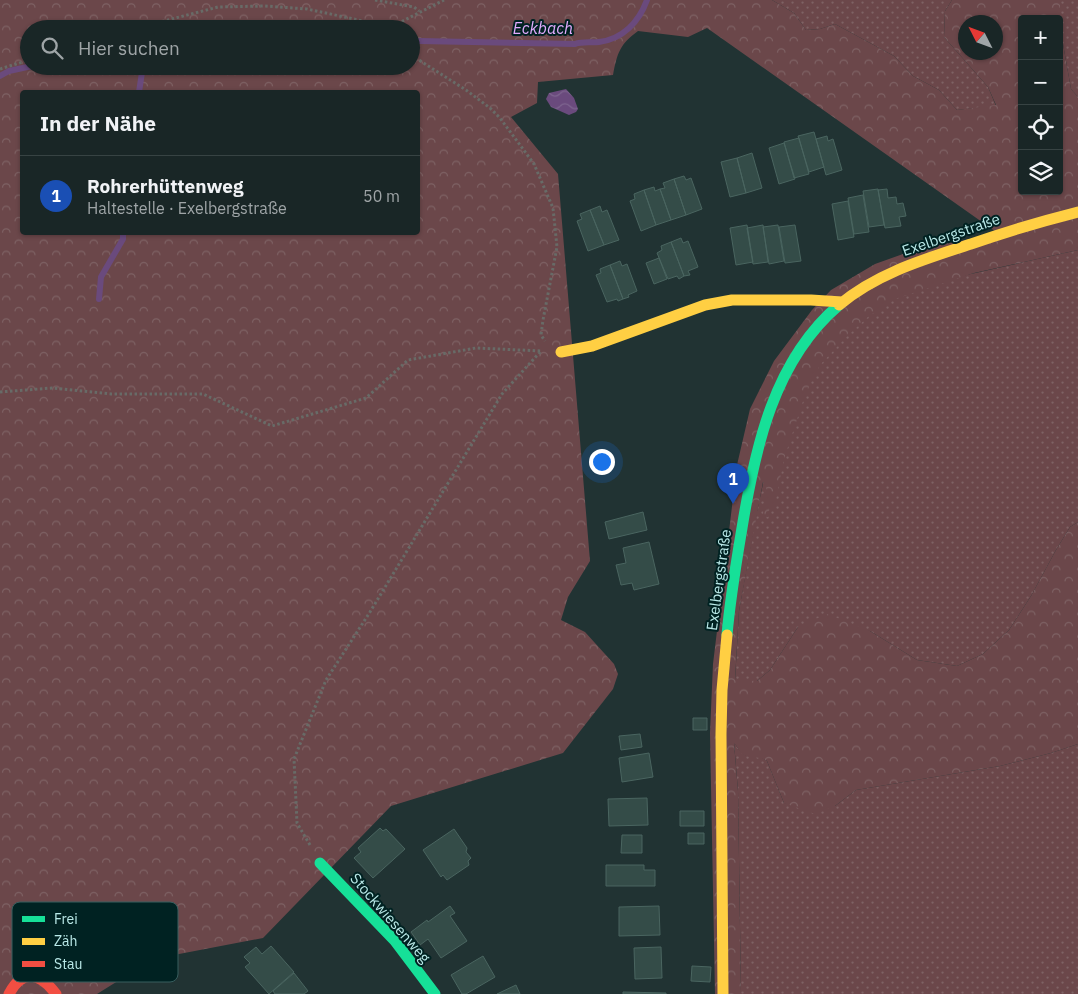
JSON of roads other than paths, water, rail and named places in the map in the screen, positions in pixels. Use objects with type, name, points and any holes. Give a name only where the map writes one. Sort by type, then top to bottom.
[{"type":"main road","name":"Exelbergstraße","points":[[723,994],[722,691],[726,636],[739,542],[762,433],[775,394],[784,375],[805,341],[830,313],[842,302],[883,275],[924,259],[1022,227],[1078,212]]},
{"type":"main road","points":[[561,352],[592,346],[705,305],[719,302],[732,300],[842,302]]},
{"type":"main road","name":"Stockwiesenweg","points":[[320,863],[395,940],[436,994]]},
{"type":"main road","points":[[9,994],[17,982]]},
{"type":"main road","points":[[47,982],[56,994]]},
{"type":"water","points":[[566,89],[574,98],[578,109],[569,115],[551,107],[546,99],[549,93]]},
{"type":"waterway","name":"Eckbach","points":[[420,41],[575,44],[599,42],[615,37],[629,28],[640,15],[647,0]]},
{"type":"waterway","name":"Eckbach","points":[[0,76],[9,71],[20,69]]},
{"type":"waterway","points":[[139,90],[142,75]]},
{"type":"waterway","points":[[99,299],[101,277],[123,239],[123,235]]},
{"type":"place","name":"Rohrerhüttenweg","points":[[733,504]]}]
